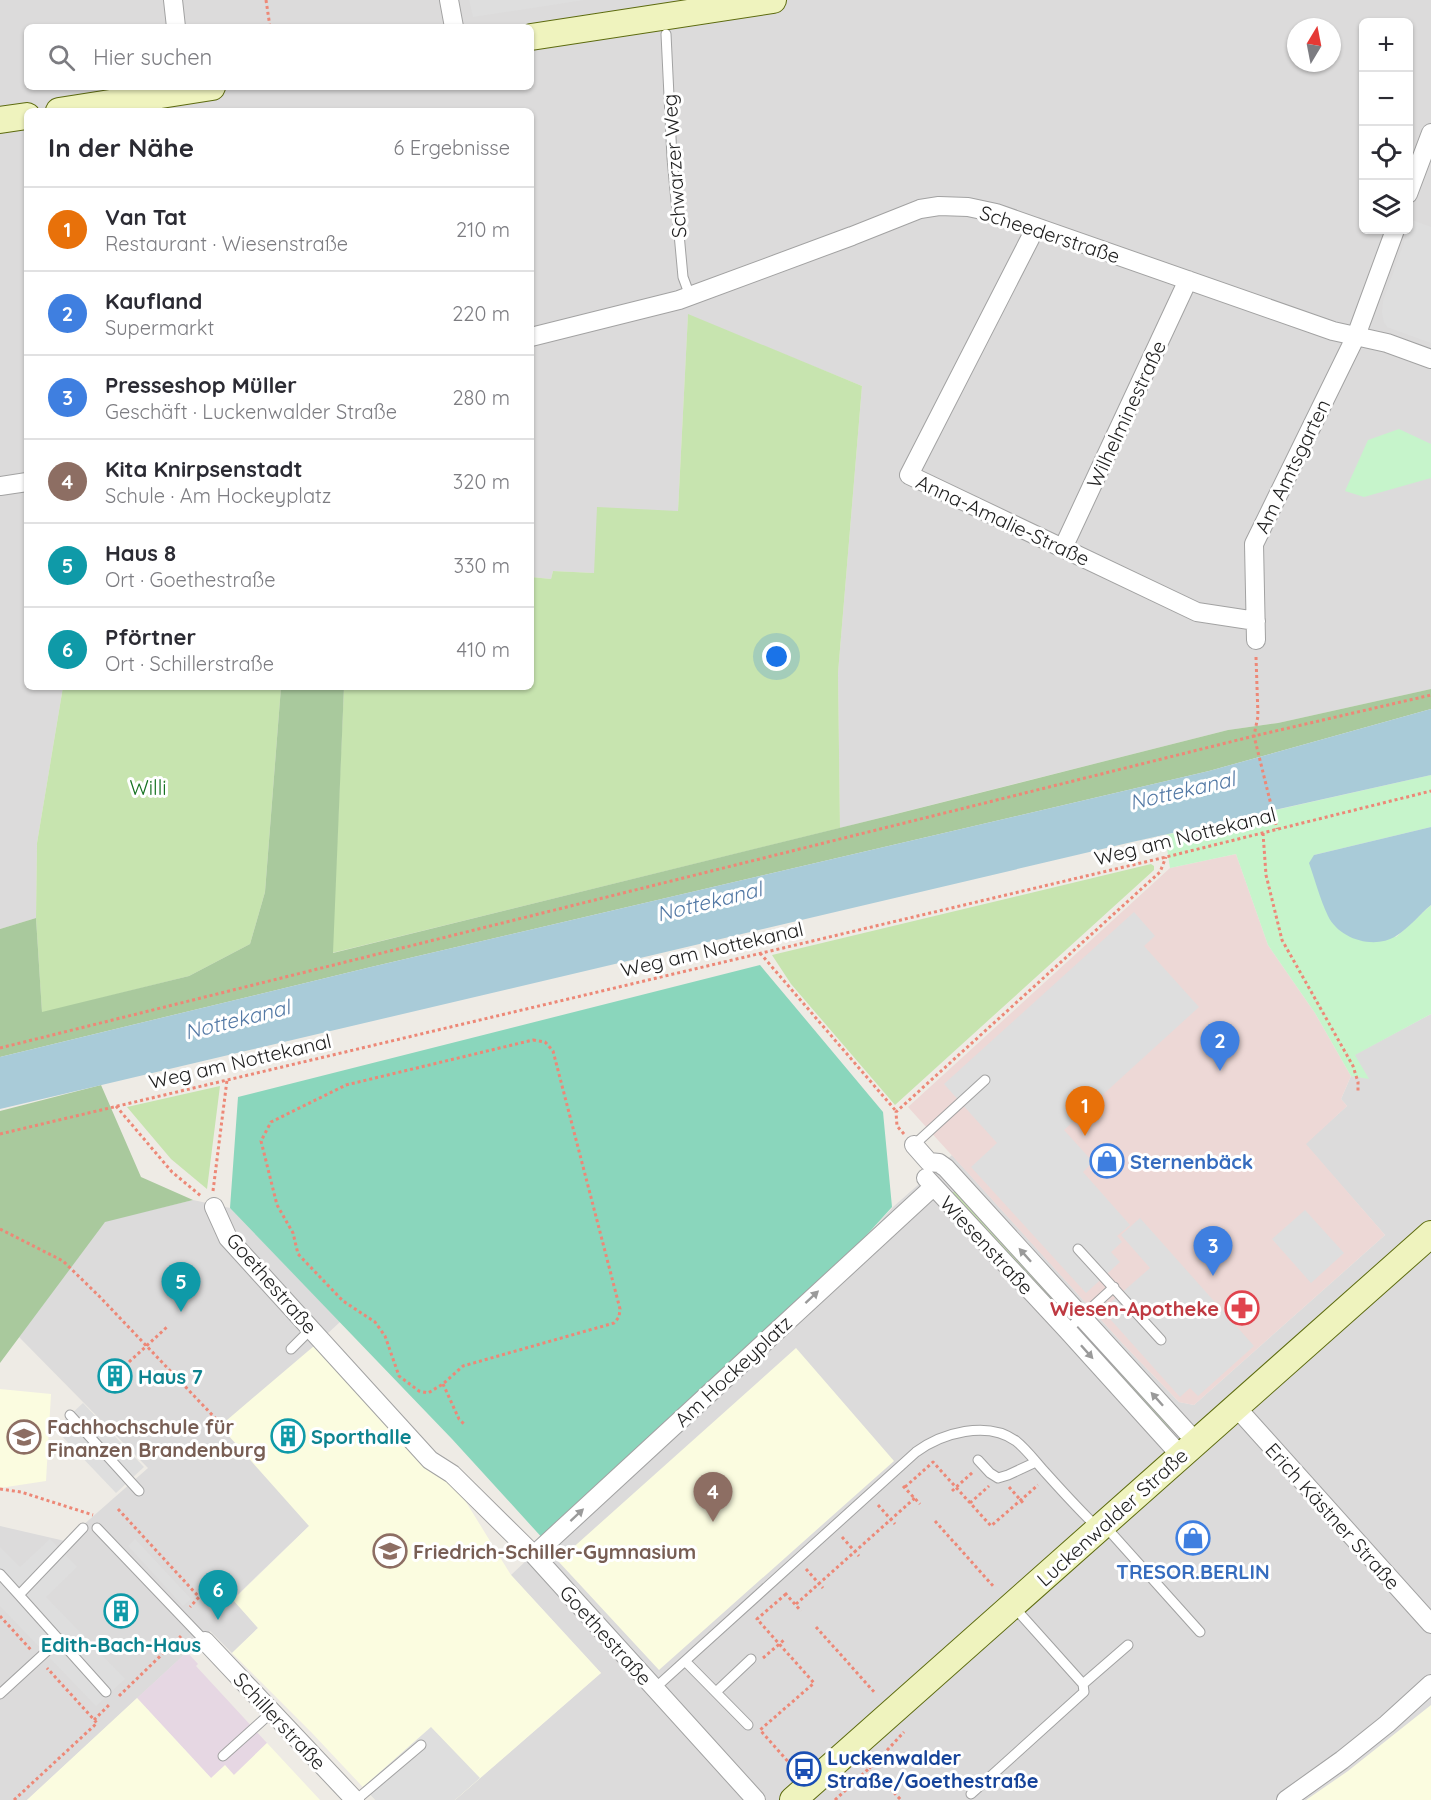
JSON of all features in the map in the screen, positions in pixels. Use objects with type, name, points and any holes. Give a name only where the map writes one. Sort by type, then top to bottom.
[{"type":"main road","points":[[534,37],[772,0]]},
{"type":"main road","points":[[76,108],[178,90]]},
{"type":"main road","points":[[0,120],[24,116]]},
{"type":"main road","name":"Luckenwalder Straße","points":[[793,1800],[1431,1234]]},
{"type":"street","points":[[174,0],[176,24]]},
{"type":"street","points":[[449,0],[453,24]]},
{"type":"street","points":[[1413,181],[1431,133]]},
{"type":"street","name":"Scheederstraße","points":[[534,336],[679,300],[920,209],[939,206],[968,207],[996,213],[1333,331],[1387,343],[1431,359]]},
{"type":"street","name":"Anna-Amalie-Straße","points":[[1036,227],[909,475],[1197,612],[1256,621]]},
{"type":"street","name":"Am Amtsgarten","points":[[1256,640],[1254,544],[1356,336],[1394,234]]},
{"type":"street","name":"Wilhelminestraße","points":[[1063,548],[1188,280]]},
{"type":"street","points":[[0,486],[24,482]]},
{"type":"street","name":"Wiesenstraße","points":[[914,1145],[929,1162],[939,1163],[946,1168],[1082,1316],[1188,1449]]},
{"type":"street","name":"Wiesenstraße","points":[[929,1162],[925,1178],[933,1187],[1067,1330],[1188,1449]]},
{"type":"street","name":"Am Hockeyplatz","points":[[534,1555],[933,1187]]},
{"type":"street","name":"Goethestraße","points":[[214,1206],[228,1238],[430,1460],[452,1473],[534,1555],[756,1800]]},
{"type":"street","name":"Erich Kästner Straße","points":[[1236,1407],[1431,1624]]},
{"type":"street","name":"Schillerstraße","points":[[205,1641],[355,1800]]},
{"type":"street","points":[[1286,1800],[1351,1753],[1431,1684]]},
{"type":"lane","name":"Schwarzer Weg","points":[[666,34],[674,182],[683,277],[690,296]]},
{"type":"lane","points":[[914,1145],[986,1080]]},
{"type":"lane","points":[[1078,1249],[1161,1340]]},
{"type":"lane","points":[[1067,1330],[1114,1287]]},
{"type":"lane","points":[[291,1349],[311,1329]]},
{"type":"lane","points":[[70,1415],[139,1491]]},
{"type":"lane","points":[[654,1689],[916,1452],[934,1440],[974,1431],[1001,1434],[1014,1440],[1101,1527],[1200,1632]]},
{"type":"lane","points":[[980,1462],[990,1473],[999,1478],[1036,1462]]},
{"type":"lane","points":[[19,1595],[83,1528]]},
{"type":"lane","points":[[97,1528],[205,1641]]},
{"type":"lane","points":[[0,1574],[106,1692]]},
{"type":"lane","points":[[971,1794],[1083,1695],[1085,1690],[1083,1684],[1013,1605]]},
{"type":"lane","points":[[0,1694],[60,1639]]},
{"type":"lane","points":[[1083,1684],[1128,1645]]},
{"type":"lane","points":[[716,1692],[751,1659]]},
{"type":"lane","points":[[686,1661],[747,1725]]},
{"type":"lane","points":[[223,1756],[272,1712]]},
{"type":"lane","points":[[355,1800],[421,1745]]},
{"type":"path","points":[[266,0],[270,24]]},
{"type":"path","points":[[1256,640],[1258,716],[1254,736],[1277,829]]},
{"type":"path","points":[[0,1048],[1254,736],[1431,695]]},
{"type":"path","name":"Weg am Nottekanal","points":[[0,1134],[1166,857],[1431,791]]},
{"type":"path","points":[[1263,833],[1266,875],[1282,940],[1353,1066],[1358,1082],[1358,1093]]},
{"type":"path","points":[[896,1112],[1160,872],[1166,857]]},
{"type":"path","points":[[760,953],[896,1112],[897,1126],[914,1145]]},
{"type":"path","points":[[533,1040],[545,1042],[553,1051],[620,1309],[619,1317],[615,1323],[463,1366],[443,1384],[428,1393],[419,1391],[399,1376],[386,1336],[375,1322],[344,1301],[298,1254],[293,1233],[277,1205],[261,1141],[271,1122],[346,1085],[533,1040]]},
{"type":"path","points":[[214,1206],[213,1186],[227,1080]]},
{"type":"path","points":[[116,1106],[172,1172],[214,1206]]},
{"type":"path","points":[[0,1229],[63,1261],[217,1420]]},
{"type":"path","points":[[129,1362],[167,1327]]},
{"type":"path","points":[[443,1384],[459,1419],[465,1425]]},
{"type":"path","points":[[905,1487],[933,1462],[991,1526],[1048,1475]]},
{"type":"path","points":[[952,1491],[980,1462]]},
{"type":"path","points":[[892,1473],[920,1504]]},
{"type":"path","points":[[970,1503],[999,1478],[1024,1504]]},
{"type":"path","points":[[0,1489],[21,1492],[96,1516]]},
{"type":"path","points":[[869,1494],[895,1524]]},
{"type":"path","points":[[796,1604],[915,1498]]},
{"type":"path","points":[[118,1509],[200,1597],[182,1616]]},
{"type":"path","points":[[935,1521],[994,1587]]},
{"type":"path","points":[[833,1527],[859,1556]]},
{"type":"path","points":[[797,1559],[823,1588]]},
{"type":"path","points":[[774,1580],[801,1611]]},
{"type":"path","points":[[786,1594],[757,1619],[814,1683],[760,1730],[792,1766]]},
{"type":"path","points":[[0,1616],[97,1723],[14,1800]]},
{"type":"path","points":[[94,1720],[192,1626]]},
{"type":"path","points":[[816,1627],[875,1693]]},
{"type":"path","points":[[751,1659],[758,1661],[784,1640]]},
{"type":"path","points":[[783,1710],[787,1714]]},
{"type":"path","points":[[852,1748],[901,1800]]},
{"type":"shaded area","points":[[0,0],[1431,0],[1431,689],[1278,723],[1228,730],[840,828],[838,673],[862,386],[688,315],[678,511],[594,573],[553,571],[551,579],[534,577],[534,108],[24,108],[24,690],[62,690],[37,843],[36,918],[0,929]]},
{"type":"shaded area","points":[[469,0],[584,0],[473,17]]},
{"type":"shaded area","points":[[1413,220],[1431,227],[1431,343],[1387,327],[1382,313],[1383,301],[1407,234],[1413,234]]},
{"type":"shaded area","points":[[1236,854],[1268,945],[1315,1013],[1351,1076],[1341,1099],[1347,1106],[1306,1144],[1385,1235],[1194,1405],[1179,1402],[1123,1344],[908,1107],[1170,868]]},
{"type":"shaded area","points":[[1134,912],[1155,936],[1144,946],[1199,1007],[1064,1130],[1093,1162],[1083,1172],[1130,1225],[1117,1236],[1122,1242],[1111,1252],[1120,1262],[1086,1293],[971,1167],[997,1143],[944,1084]]},
{"type":"shaded area","points":[[1431,1014],[1431,1800],[455,1800],[601,1673],[511,1575],[835,1270],[893,1207],[952,1155],[1123,1344],[1179,1402],[1194,1405],[1385,1235],[1305,1144],[1347,1106],[1341,1099],[1351,1076],[1368,1078],[1354,1055]]},
{"type":"shaded area","points":[[193,1200],[230,1208],[340,1322],[314,1346],[309,1526],[233,1599],[258,1628],[232,1653],[210,1631],[27,1800],[0,1800],[0,1526],[65,1541],[148,1468],[19,1337],[105,1221]]},
{"type":"shaded area","points":[[1305,1210],[1344,1253],[1311,1283],[1272,1239]]},
{"type":"shaded area","points":[[1140,1218],[1254,1346],[1198,1396],[1190,1388],[1180,1397],[1102,1310],[1150,1268],[1121,1235]]},
{"type":"shaded area","name":"Friedrich-Schiller-Gymnasium","points":[[314,1346],[450,1476],[511,1575],[601,1673],[455,1800],[375,1800],[232,1653],[258,1628],[233,1600],[309,1526],[220,1426]]},
{"type":"shaded area","points":[[796,1348],[894,1461],[659,1670],[558,1561]]},
{"type":"shaded area","name":"Fachhochschule für Finanzen Brandenburg","points":[[0,1389],[51,1394],[46,1481],[0,1488]]},
{"type":"shaded area","points":[[83,1403],[144,1467],[116,1493],[55,1429]]},
{"type":"shaded area","points":[[50,1539],[77,1567],[46,1597],[125,1679],[96,1706],[0,1606],[0,1547],[20,1567]]},
{"type":"shaded area","points":[[135,1539],[191,1599],[183,1606],[128,1546]]},
{"type":"shaded area","points":[[187,1652],[198,1664],[196,1666],[267,1743],[234,1775],[211,1778],[137,1698]]},
{"type":"shaded area","points":[[137,1698],[211,1778],[225,1765],[234,1775],[267,1743],[320,1800],[27,1800]]},
{"type":"shaded area","points":[[1431,1705],[1431,1800],[1306,1800],[1348,1771]]},
{"type":"shaded area","points":[[431,1727],[480,1778],[455,1800],[375,1800],[363,1787]]},
{"type":"green space","points":[[688,314],[862,386],[838,673],[840,828],[332,953],[344,690],[534,690],[534,577],[551,579],[553,571],[594,573],[597,507],[678,511]]},
{"type":"green space","points":[[1399,429],[1431,444],[1431,478],[1364,497],[1345,491],[1368,440]]},
{"type":"green space","points":[[1431,689],[1431,709],[1209,771],[371,967],[0,1057],[0,929],[36,918],[42,1012],[189,976],[250,944],[265,892],[281,690],[344,690],[333,953],[1228,730],[1278,723]]},
{"type":"green space","name":"Willi","points":[[62,690],[281,690],[265,892],[250,944],[189,976],[42,1013],[36,918],[37,843]]},
{"type":"green space","points":[[1431,775],[1431,827],[1314,855],[1396,937],[1431,905],[1431,1014],[1355,1055],[1369,1079],[1351,1076],[1315,1013],[1268,945],[1236,854],[1170,868],[1165,835]]},
{"type":"green space","points":[[1151,864],[1154,870],[895,1105],[791,984],[772,955]]},
{"type":"green space","points":[[760,965],[883,1112],[892,1207],[835,1270],[546,1542],[452,1439],[230,1208],[238,1097]]},
{"type":"green space","points":[[101,1085],[141,1177],[193,1200],[105,1222],[0,1363],[0,1111]]},
{"type":"green space","points":[[220,1086],[207,1189],[171,1159],[127,1107]]},
{"type":"green space","points":[[958,1188],[1071,1313],[1064,1320],[967,1209],[961,1207],[950,1195]]},
{"type":"green space","points":[[1080,1324],[1173,1426],[1167,1431],[1110,1369],[1110,1364],[1078,1329]]},
{"type":"water","name":"Nottekanal","points":[[1431,709],[1431,775],[1132,842],[0,1109],[0,1057],[371,967],[1209,771]]},
{"type":"water","points":[[1431,827],[1431,905],[1405,929],[1387,940],[1368,942],[1340,931],[1328,916],[1320,896],[1309,863],[1314,855]]},
{"type":"place","name":"Kaufland","points":[[1220,1071]]},
{"type":"place","name":"Van Tat","points":[[1085,1136]]},
{"type":"place","name":"Sternenbäck","points":[[1107,1161]]},
{"type":"place","name":"Presseshop Müller","points":[[1213,1276]]},
{"type":"place","name":"Wiesen-Apotheke","points":[[1242,1308]]},
{"type":"place","name":"Haus 8","points":[[181,1312]]},
{"type":"place","name":"Haus 7","points":[[115,1376]]},
{"type":"place","name":"Sporthalle","points":[[288,1436]]},
{"type":"place","name":"Fachhochschule für Finanzen Brandenburg","points":[[24,1437]]},
{"type":"place","name":"Kita Knirpsenstadt","points":[[713,1522]]},
{"type":"place","name":"TRESOR.BERLIN","points":[[1193,1538]]},
{"type":"place","name":"Friedrich-Schiller-Gymnasium","points":[[390,1551]]},
{"type":"place","name":"Edith-Bach-Haus","points":[[121,1611]]},
{"type":"place","name":"Pförtner","points":[[218,1620]]},
{"type":"place","name":"Luckenwalder Straße/Goethestraße","points":[[804,1769]]}]
